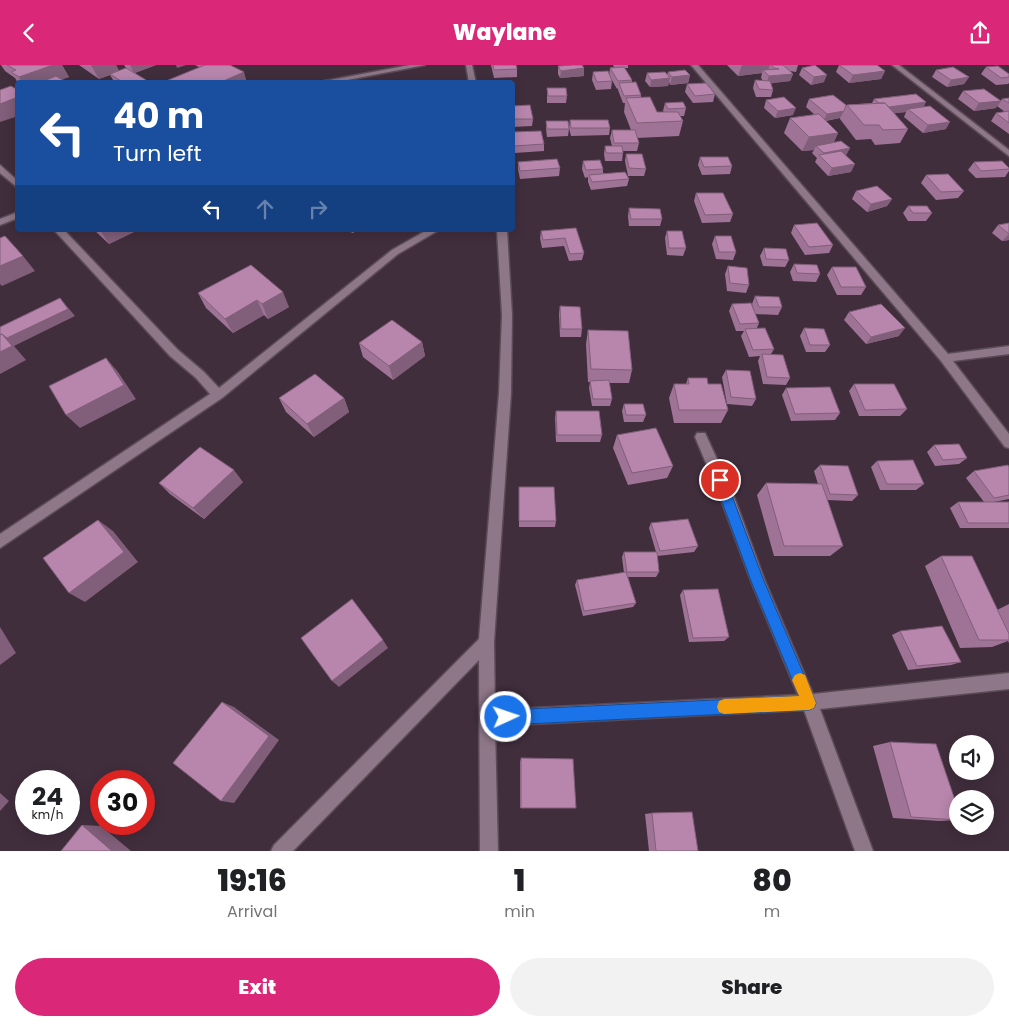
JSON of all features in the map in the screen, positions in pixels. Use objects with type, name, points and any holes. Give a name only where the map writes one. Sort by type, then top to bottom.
[{"type":"street","points":[[335,80],[422,65]]},
{"type":"street","points":[[469,65],[472,80]]},
{"type":"street","points":[[694,65],[944,358],[1009,443]]},
{"type":"street","points":[[895,65],[1009,154]]},
{"type":"street","points":[[0,168],[15,183]]},
{"type":"street","points":[[0,222],[15,216]]},
{"type":"street","points":[[61,232],[174,353],[200,375],[218,395]]},
{"type":"street","points":[[0,541],[218,395],[395,252],[430,232]]},
{"type":"street","points":[[489,851],[486,642],[505,393],[507,315],[502,232]]},
{"type":"street","points":[[944,358],[1009,350]]},
{"type":"street","points":[[701,437],[726,494],[758,581],[809,703],[864,851]]},
{"type":"street","points":[[280,851],[486,642]]},
{"type":"street","points":[[487,718],[809,703],[1009,681]]},
{"type":"building","points":[[7,65],[53,65],[19,77],[11,72],[16,70]]},
{"type":"building","points":[[205,65],[230,65],[244,72],[226,80],[168,80]]},
{"type":"building","points":[[493,65],[516,65],[517,69],[494,70]]},
{"type":"building","points":[[582,65],[584,68],[561,71],[558,66]]},
{"type":"building","points":[[771,65],[783,65],[793,74],[769,76],[763,70],[779,69]]},
{"type":"building","points":[[815,65],[827,75],[814,77],[802,68]]},
{"type":"building","points":[[839,65],[877,65],[885,71],[853,75]]},
{"type":"building","points":[[998,66],[1009,74],[1009,77],[1001,78],[986,67]]},
{"type":"building","points":[[624,67],[632,80],[618,81],[610,68]]},
{"type":"building","points":[[953,67],[969,77],[951,80],[936,70]]},
{"type":"building","points":[[126,68],[146,80],[119,80],[110,74]]},
{"type":"building","points":[[685,70],[690,75],[672,77],[668,72]]},
{"type":"building","points":[[608,71],[612,81],[597,82],[593,72]]},
{"type":"building","points":[[665,72],[670,78],[651,80],[647,73]]},
{"type":"building","points":[[56,76],[63,80],[46,80]]},
{"type":"building","points":[[755,80],[770,81],[773,90],[759,89]]},
{"type":"building","points":[[636,82],[641,95],[624,96],[619,83]]},
{"type":"building","points":[[706,83],[715,94],[695,96],[687,84]]},
{"type":"building","points":[[11,86],[15,88],[15,98],[0,104],[0,90]]},
{"type":"building","points":[[547,88],[566,88],[567,96],[548,96]]},
{"type":"building","points":[[984,89],[1001,101],[979,103],[963,91]]},
{"type":"building","points":[[916,94],[926,102],[889,107],[885,103],[879,103],[874,99]]},
{"type":"building","points":[[833,95],[846,105],[844,111],[827,114],[809,99]]},
{"type":"building","points":[[650,97],[657,112],[678,112],[683,121],[637,123],[626,98]]},
{"type":"building","points":[[784,97],[796,108],[778,111],[766,100]]},
{"type":"building","points":[[1009,98],[1009,103],[1002,99]]},
{"type":"building","points":[[683,102],[686,108],[668,109],[665,103]]},
{"type":"building","points":[[885,103],[908,129],[883,130],[879,125],[864,125],[847,105]]},
{"type":"building","points":[[530,105],[533,119],[515,119],[515,106]]},
{"type":"building","points":[[930,106],[950,122],[928,125],[908,109]]},
{"type":"building","points":[[1009,111],[1009,123],[996,113]]},
{"type":"building","points":[[819,114],[838,133],[809,137],[790,118]]},
{"type":"building","points":[[570,120],[608,120],[610,128],[571,128]]},
{"type":"building","points":[[546,121],[568,121],[569,129],[547,129]]},
{"type":"building","points":[[612,130],[635,130],[639,143],[614,143]]},
{"type":"building","points":[[541,131],[544,144],[515,146],[515,132]]},
{"type":"building","points":[[841,141],[850,148],[824,153],[816,146]]},
{"type":"building","points":[[605,146],[622,146],[623,153],[606,153]]},
{"type":"building","points":[[841,151],[855,164],[832,168],[819,155]]},
{"type":"building","points":[[626,154],[642,154],[646,169],[629,168]]},
{"type":"building","points":[[700,157],[728,157],[732,166],[704,167]]},
{"type":"building","points":[[557,159],[560,168],[520,171],[518,162]]},
{"type":"building","points":[[600,160],[603,169],[586,170],[583,161]]},
{"type":"building","points":[[1002,161],[1009,169],[981,171],[974,162]]},
{"type":"building","points":[[625,172],[629,179],[592,182],[589,175]]},
{"type":"building","points":[[948,174],[964,191],[941,192],[926,175]]},
{"type":"building","points":[[877,186],[892,199],[871,204],[856,191]]},
{"type":"building","points":[[696,193],[723,193],[733,214],[705,215]]},
{"type":"building","points":[[908,206],[927,206],[932,213],[913,213]]},
{"type":"building","points":[[629,208],[660,209],[662,219],[631,219]]},
{"type":"building","points":[[817,223],[833,245],[809,247],[794,225]]},
{"type":"building","points":[[1009,223],[1009,234],[998,225]]},
{"type":"building","points":[[576,228],[584,253],[570,254],[565,238],[543,240],[541,231]]},
{"type":"building","points":[[667,231],[682,231],[686,248],[669,248]]},
{"type":"building","points":[[5,236],[23,256],[0,266],[0,238]]},
{"type":"building","points":[[715,236],[731,236],[736,252],[719,252]]},
{"type":"building","points":[[764,248],[786,249],[789,260],[766,259]]},
{"type":"building","points":[[794,264],[817,265],[820,274],[797,273]]},
{"type":"building","points":[[251,265],[283,292],[262,304],[257,300],[225,319],[198,293]]},
{"type":"building","points":[[728,266],[747,268],[749,285],[730,283]]},
{"type":"building","points":[[832,267],[856,267],[866,287],[841,287]]},
{"type":"building","points":[[755,296],[779,297],[782,307],[759,307]]},
{"type":"building","points":[[60,298],[68,309],[7,338],[2,334],[0,335],[0,327]]},
{"type":"building","points":[[751,303],[759,323],[740,324],[732,304]]},
{"type":"building","points":[[881,304],[905,328],[871,337],[849,312]]},
{"type":"building","points":[[560,306],[580,307],[582,329],[561,329]]},
{"type":"building","points":[[392,320],[422,342],[389,366],[359,343]]},
{"type":"building","points":[[765,328],[774,349],[753,350],[745,329]]},
{"type":"building","points":[[804,328],[824,329],[830,345],[810,345]]},
{"type":"building","points":[[588,330],[628,331],[632,370],[591,369]]},
{"type":"building","points":[[2,334],[12,346],[0,352],[0,335]]},
{"type":"building","points":[[762,354],[783,355],[790,378],[767,377]]},
{"type":"building","points":[[106,358],[124,385],[66,415],[49,386]]},
{"type":"building","points":[[726,370],[750,371],[756,399],[731,397]]},
{"type":"building","points":[[315,374],[344,398],[307,424],[279,398]]},
{"type":"building","points":[[688,378],[707,378],[708,384],[721,384],[728,410],[679,410],[674,384],[689,384]]},
{"type":"building","points":[[609,380],[612,399],[593,399],[590,381]]},
{"type":"building","points":[[854,384],[894,384],[907,409],[865,410]]},
{"type":"building","points":[[830,387],[840,413],[795,414],[786,388]]},
{"type":"building","points":[[624,404],[643,404],[646,415],[626,415]]},
{"type":"building","points":[[556,411],[599,411],[602,435],[557,435]]},
{"type":"building","points":[[656,428],[673,466],[632,473],[617,435]]},
{"type":"building","points":[[959,444],[967,458],[943,460],[934,445]]},
{"type":"building","points":[[200,447],[234,470],[193,508],[159,483]]},
{"type":"building","points":[[913,460],[924,484],[887,484],[877,461]]},
{"type":"building","points":[[820,465],[848,466],[858,495],[830,494]]},
{"type":"building","points":[[1008,465],[1009,495],[994,498],[974,471]]},
{"type":"building","points":[[766,483],[822,484],[843,546],[784,546]]},
{"type":"building","points":[[519,487],[554,487],[556,521],[519,521]]},
{"type":"building","points":[[958,502],[1009,502],[1009,523],[968,523]]},
{"type":"building","points":[[688,519],[698,546],[660,551],[651,523]]},
{"type":"building","points":[[98,520],[124,552],[69,593],[43,558]]},
{"type":"building","points":[[624,552],[657,552],[659,572],[627,572]]},
{"type":"building","points":[[941,556],[972,556],[1009,634],[1009,640],[979,640]]},
{"type":"building","points":[[626,572],[636,603],[584,611],[577,580]]},
{"type":"building","points":[[718,589],[729,637],[693,638],[683,590]]},
{"type":"building","points":[[352,599],[383,640],[332,681],[301,638]]},
{"type":"building","points":[[942,626],[961,662],[917,666],[900,631]]},
{"type":"building","points":[[222,702],[269,736],[221,801],[173,763]]},
{"type":"building","points":[[890,742],[936,744],[952,790],[949,790],[949,819],[911,817]]},
{"type":"building","points":[[521,758],[573,759],[576,808],[521,808]]},
{"type":"building","points":[[692,812],[698,851],[656,851],[652,813]]},
{"type":"building","points":[[82,825],[90,832],[90,835],[94,835],[112,851],[61,851],[74,835],[80,835]]},
{"type":"slow traffic","points":[[724,707],[809,703],[800,680]]},
{"type":"route","points":[[506,717],[809,703],[758,581],[720,480]]}]
